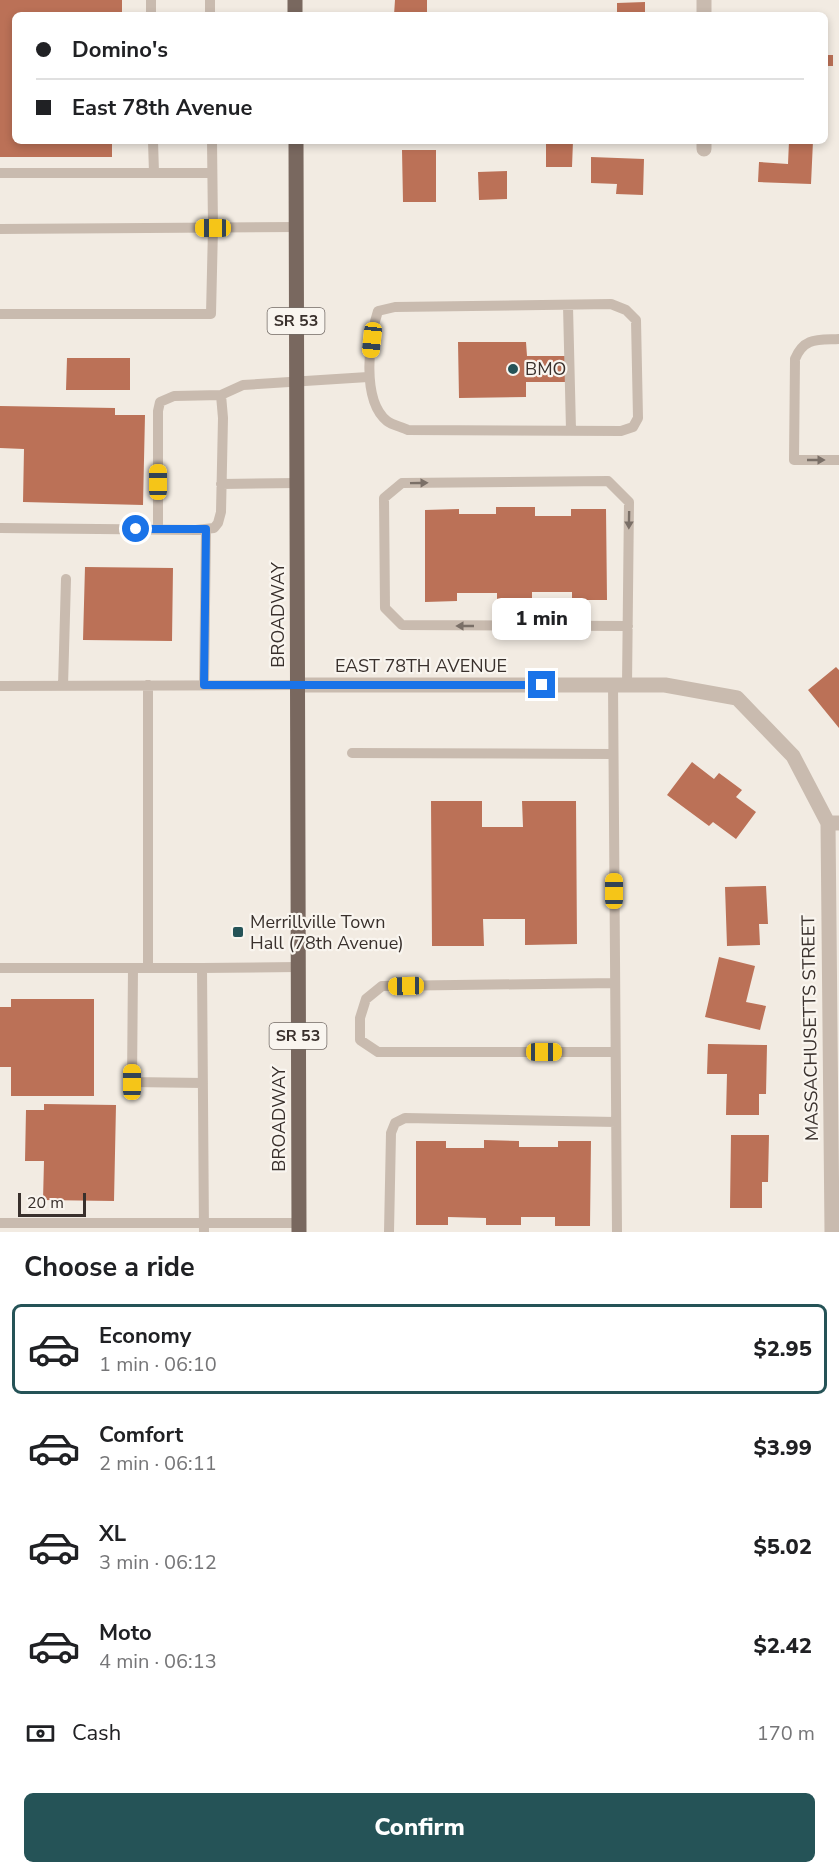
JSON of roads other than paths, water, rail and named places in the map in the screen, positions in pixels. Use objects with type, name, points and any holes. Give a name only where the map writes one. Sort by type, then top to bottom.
[{"type":"main road","name":"BROADWAY","points":[[296,144],[299,1228]]},
{"type":"street","name":"EAST 78TH AVENUE","points":[[297,685],[665,685],[737,698],[793,756],[833,823]]},
{"type":"street","name":"MASSACHUSETTS STREET","points":[[832,1232],[833,823]]},
{"type":"lane","points":[[153,144],[154,173]]},
{"type":"lane","points":[[0,314],[211,314],[212,144]]},
{"type":"lane","points":[[0,173],[212,173]]},
{"type":"lane","points":[[0,229],[296,227]]},
{"type":"lane","points":[[611,304],[626,310],[636,320],[638,418],[633,427],[621,431],[408,430],[387,421],[376,407],[368,377],[374,321],[378,311],[395,307],[568,306],[611,304]]},
{"type":"lane","points":[[568,306],[571,430]]},
{"type":"lane","points":[[839,339],[814,340],[799,348],[795,359],[794,460],[839,460]]},
{"type":"lane","points":[[158,530],[158,411],[160,402],[174,396],[221,395],[243,385],[368,377]]},
{"type":"lane","points":[[0,528],[158,530],[214,528],[221,512],[223,418],[221,395]]},
{"type":"lane","points":[[616,1232],[613,754],[628,626],[629,502],[608,481],[402,483],[384,498],[385,608],[402,625],[628,626]]},
{"type":"lane","points":[[221,484],[297,483]]},
{"type":"lane","points":[[204,685],[206,529]]},
{"type":"lane","points":[[63,686],[66,579]]},
{"type":"lane","points":[[148,685],[148,968]]},
{"type":"lane","points":[[0,686],[297,685]]},
{"type":"lane","points":[[352,753],[613,754]]},
{"type":"lane","points":[[0,968],[298,967]]},
{"type":"lane","points":[[133,968],[132,1082],[203,1083]]},
{"type":"lane","points":[[202,968],[204,1228]]},
{"type":"lane","points":[[615,983],[382,986],[366,999],[360,1018],[360,1040],[378,1052],[615,1052]]},
{"type":"lane","points":[[389,1232],[391,1133],[395,1123],[405,1119],[616,1122]]},
{"type":"lane","points":[[0,1222],[204,1228],[299,1228]]},
{"type":"place","name":"BMO","points":[[513,369]]},
{"type":"place","name":"Merrillville Town Hall (78th Avenue)","points":[[238,932]]}]
